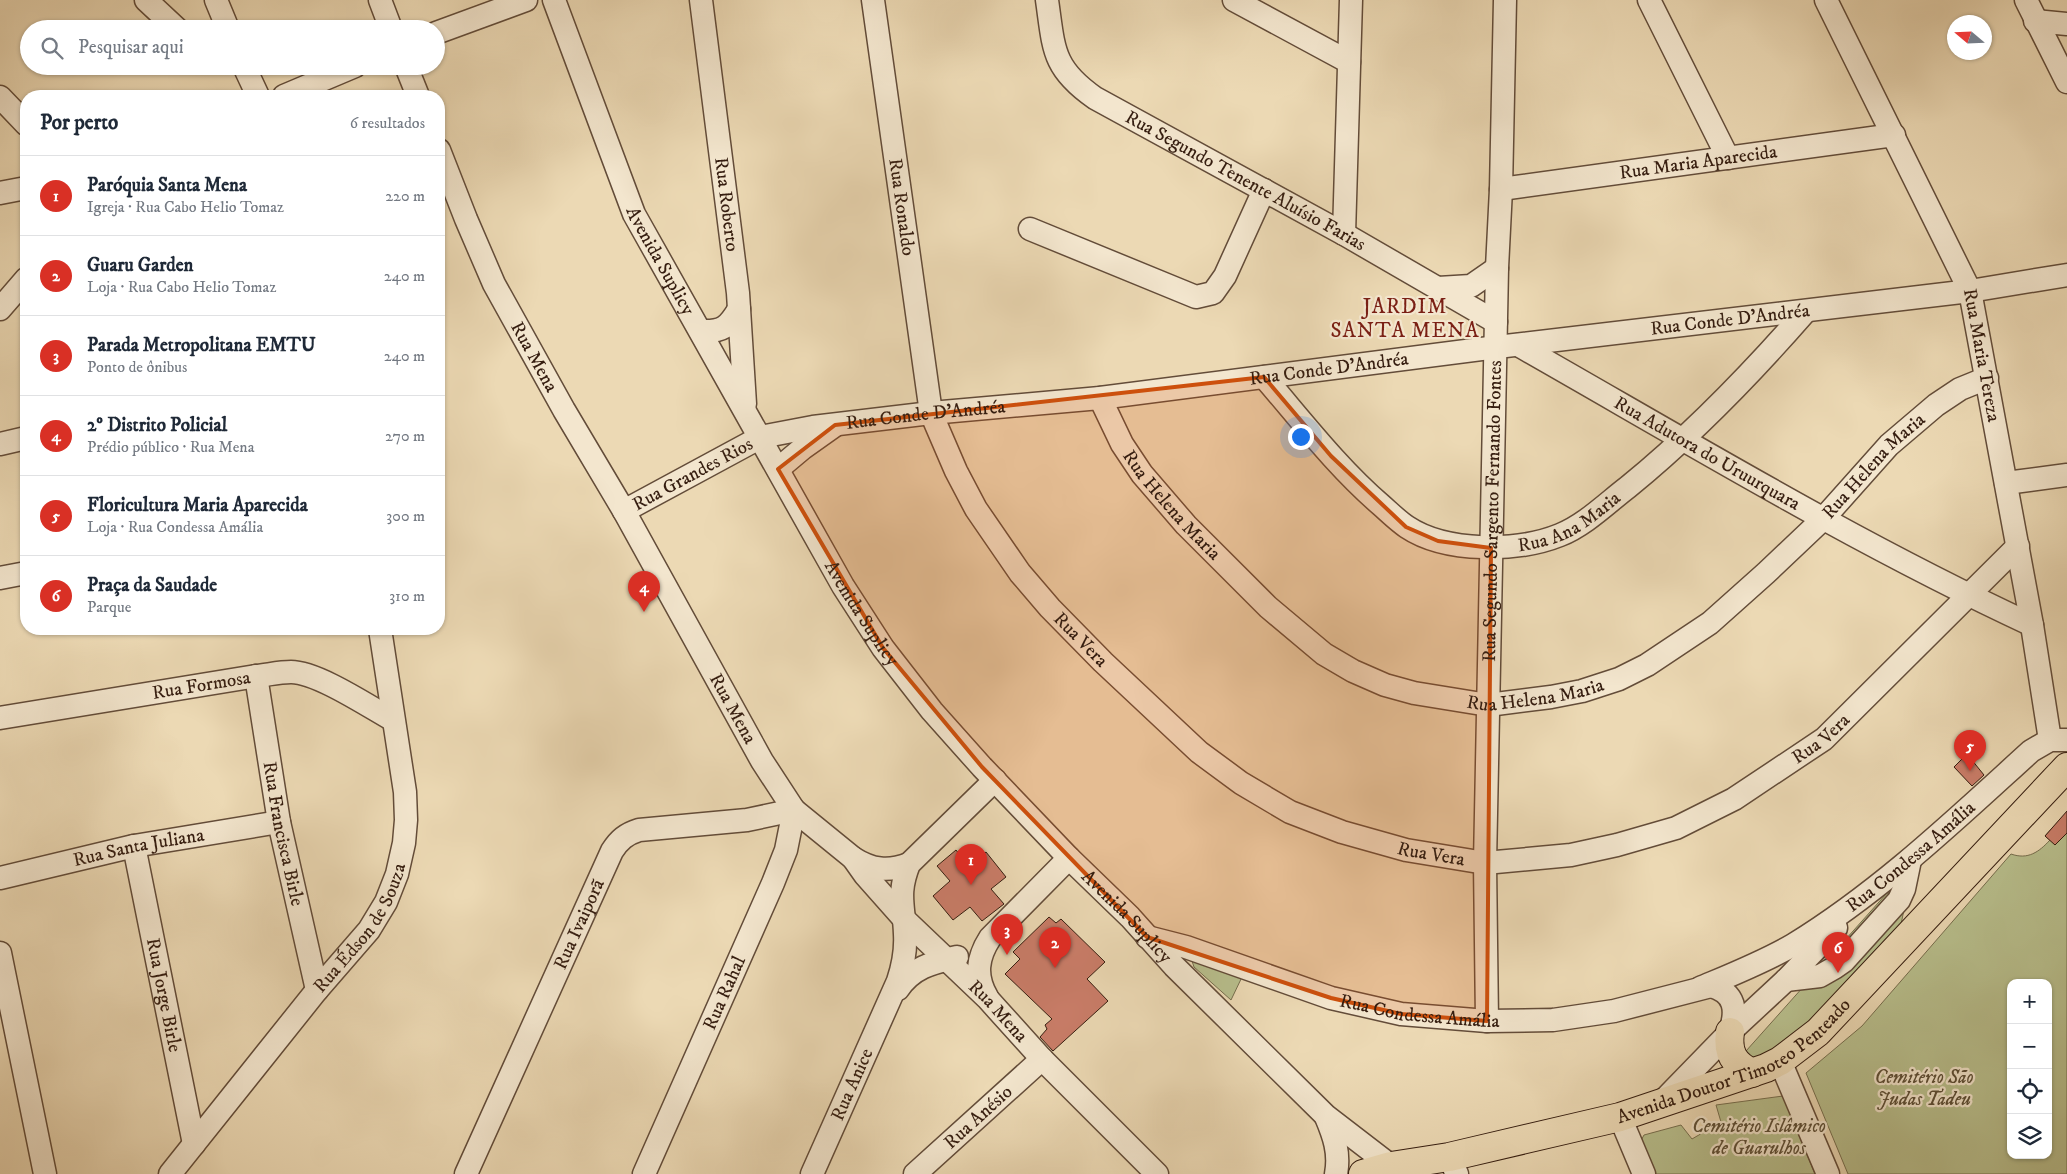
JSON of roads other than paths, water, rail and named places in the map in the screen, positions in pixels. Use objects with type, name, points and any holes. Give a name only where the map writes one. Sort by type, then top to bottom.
[{"type":"main road","name":"Avenida Doutor Timoteo Penteado","points":[[1363,1174],[1391,1166],[1453,1166],[1620,1117],[1752,1074],[1780,1061],[1818,1032],[2067,767]]},
{"type":"main road","points":[[1730,1032],[1728,1044],[1732,1057],[1752,1074]]},
{"type":"street","points":[[146,0],[167,20]]},
{"type":"street","points":[[216,0],[224,20]]},
{"type":"street","points":[[380,0],[388,20]]},
{"type":"street","points":[[445,30],[526,0]]},
{"type":"street","name":"Avenida Suplicy","points":[[554,0],[634,214],[746,410],[843,586],[883,648],[932,711],[995,780],[1069,858],[1130,917],[1174,966],[1326,1116],[1391,1166]]},
{"type":"street","name":"Rua Roberto","points":[[701,0],[739,309],[746,410]]},
{"type":"street","name":"Rua Ronaldo","points":[[873,0],[931,413]]},
{"type":"street","name":"Rua Segundo Tenente Aluísio Farias","points":[[1047,0],[1054,51],[1064,71],[1078,86],[1096,98],[1344,234],[1496,322]]},
{"type":"street","points":[[1234,0],[1349,62]]},
{"type":"street","points":[[1344,234],[1351,0]]},
{"type":"street","name":"Rua Segundo Sargento Fernando Fontes","points":[[1487,1021],[1485,863],[1492,548],[1507,346],[1496,322],[1505,0]]},
{"type":"street","points":[[1649,0],[1728,158]]},
{"type":"street","name":"Rua Maria Tereza","points":[[1826,0],[1970,291],[2032,625],[2049,744]]},
{"type":"street","points":[[2026,0],[2067,82]]},
{"type":"street","points":[[2036,21],[2067,24]]},
{"type":"street","points":[[242,75],[252,82]]},
{"type":"street","points":[[298,90],[334,75]]},
{"type":"street","points":[[410,75],[416,90]]},
{"type":"street","points":[[0,97],[20,118]]},
{"type":"street","name":"Rua Maria Aparecida","points":[[1501,189],[1894,135]]},
{"type":"street","name":"Rua Mena","points":[[445,165],[494,284],[564,410],[624,511],[762,761],[794,810],[853,858],[865,875],[904,919],[987,998],[1042,1059],[1157,1174]]},
{"type":"street","points":[[0,193],[20,189]]},
{"type":"street","points":[[1030,229],[1196,297],[1213,293],[1225,276],[1264,190]]},
{"type":"street","points":[[1437,288],[1471,286],[1497,268]]},
{"type":"street","name":"Rua Conde D'Andréa","points":[[761,437],[813,427],[931,413],[1100,398],[1507,346],[1805,312],[1970,291],[2067,275]]},
{"type":"street","points":[[0,309],[20,286]]},
{"type":"street","points":[[701,331],[723,329],[739,309]]},
{"type":"street","name":"Rua Ana Maria","points":[[1264,377],[1331,456],[1369,495],[1406,527],[1438,541],[1492,548],[1542,541],[1562,534],[1610,501],[1684,439],[1736,389],[1805,312]]},
{"type":"street","name":"Rua Adutora do Uruurquara","points":[[1507,346],[1684,439],[1823,519],[1967,595],[2032,625]]},
{"type":"street","name":"Rua Helena Maria","points":[[1100,398],[1122,444],[1142,474],[1186,525],[1268,607],[1324,654],[1353,671],[1385,685],[1414,693],[1488,705],[1552,698],[1582,691],[1619,679],[1647,665],[1710,623],[1823,519],[1889,445],[1936,405],[1960,389],[1986,378]]},
{"type":"street","name":"Rua Vera","points":[[931,413],[956,471],[976,509],[1020,573],[1050,608],[1103,662],[1199,752],[1240,784],[1290,812],[1342,832],[1406,850],[1485,863],[1571,854],[1617,845],[1676,828],[1734,799],[1824,739],[2018,546]]},
{"type":"street","name":"Rua Conde D'Andréa","points":[[778,469],[834,425]]},
{"type":"street","name":"Rua Grandes Rios","points":[[624,511],[761,437]]},
{"type":"street","points":[[0,444],[20,439]]},
{"type":"street","points":[[2006,483],[2067,475]]},
{"type":"street","points":[[0,578],[20,574]]},
{"type":"street","name":"Rua Édson de Souza","points":[[170,1174],[317,990],[369,930],[386,902],[397,874],[404,843],[406,820],[405,792],[381,635]]},
{"type":"street","name":"Rua Formosa","points":[[0,718],[256,676],[292,672],[304,674],[324,682],[393,720]]},
{"type":"street","name":"Rua Francisca Birle","points":[[256,676],[278,822],[317,990]]},
{"type":"street","name":"Rua Condessa Amália","points":[[1699,988],[1791,946],[1832,920],[1910,860],[2049,744]]},
{"type":"street","points":[[853,858],[863,864],[886,870],[909,864],[995,780]]},
{"type":"street","name":"Rua Ivaiporã","points":[[466,1174],[612,851],[620,840],[629,833],[639,830],[747,820],[794,810]]},
{"type":"street","name":"Rua Rahal","points":[[644,1174],[773,883],[786,850],[794,810]]},
{"type":"street","name":"Rua Santa Juliana","points":[[0,878],[134,846],[278,822]]},
{"type":"street","name":"Rua Jorge Birle","points":[[134,846],[194,1144]]},
{"type":"street","points":[[987,998],[978,974],[979,961],[983,949],[990,938],[1069,858]]},
{"type":"street","points":[[1786,980],[1820,976],[1844,961],[1899,900],[1904,889],[1910,860]]},
{"type":"street","name":"Rua Anice","points":[[812,1174],[893,996],[903,966],[905,950],[901,891],[903,877],[909,864]]},
{"type":"street","points":[[1662,1103],[1730,1032],[1786,980],[1871,891]]},
{"type":"street","name":"Rua Condessa Amália","points":[[1147,937],[1186,947],[1331,998],[1401,1014],[1487,1021],[1553,1020],[1614,1011],[1711,986],[1727,993],[1731,998],[1734,1014],[1730,1032]]},
{"type":"street","name":"Rua Anice","points":[[893,996],[914,971],[930,963],[971,952],[990,938]]},
{"type":"street","points":[[0,953],[45,1174]]},
{"type":"street","name":"Rua Anésio","points":[[915,1174],[1042,1059]]},
{"type":"street","points":[[1780,1061],[1828,1174]]},
{"type":"street","name":"Avenida Suplicy","points":[[1326,1116],[1336,1144],[1338,1158],[1336,1174]]},
{"type":"street","points":[[1620,1117],[1644,1174]]},
{"type":"place","name":"2º Distrito Policial","points":[[644,612]]},
{"type":"place","name":"Floricultura Maria Aparecida","points":[[1970,771]]},
{"type":"place","name":"Paróquia Santa Mena","points":[[971,885]]},
{"type":"place","name":"Parada Metropolitana EMTU","points":[[1007,955]]},
{"type":"place","name":"Guaru Garden","points":[[1055,968]]},
{"type":"place","name":"Praça da Saudade","points":[[1838,973]]},
{"type":"district","name":"JARDIM SANTA MENA","points":[[1405,319]]},
{"type":"park label","name":"Cemitério São Judas Tadeu","points":[[1924,1088]]},
{"type":"park label","name":"Cemitério Islâmico de Guarulhos","points":[[1759,1137]]}]
